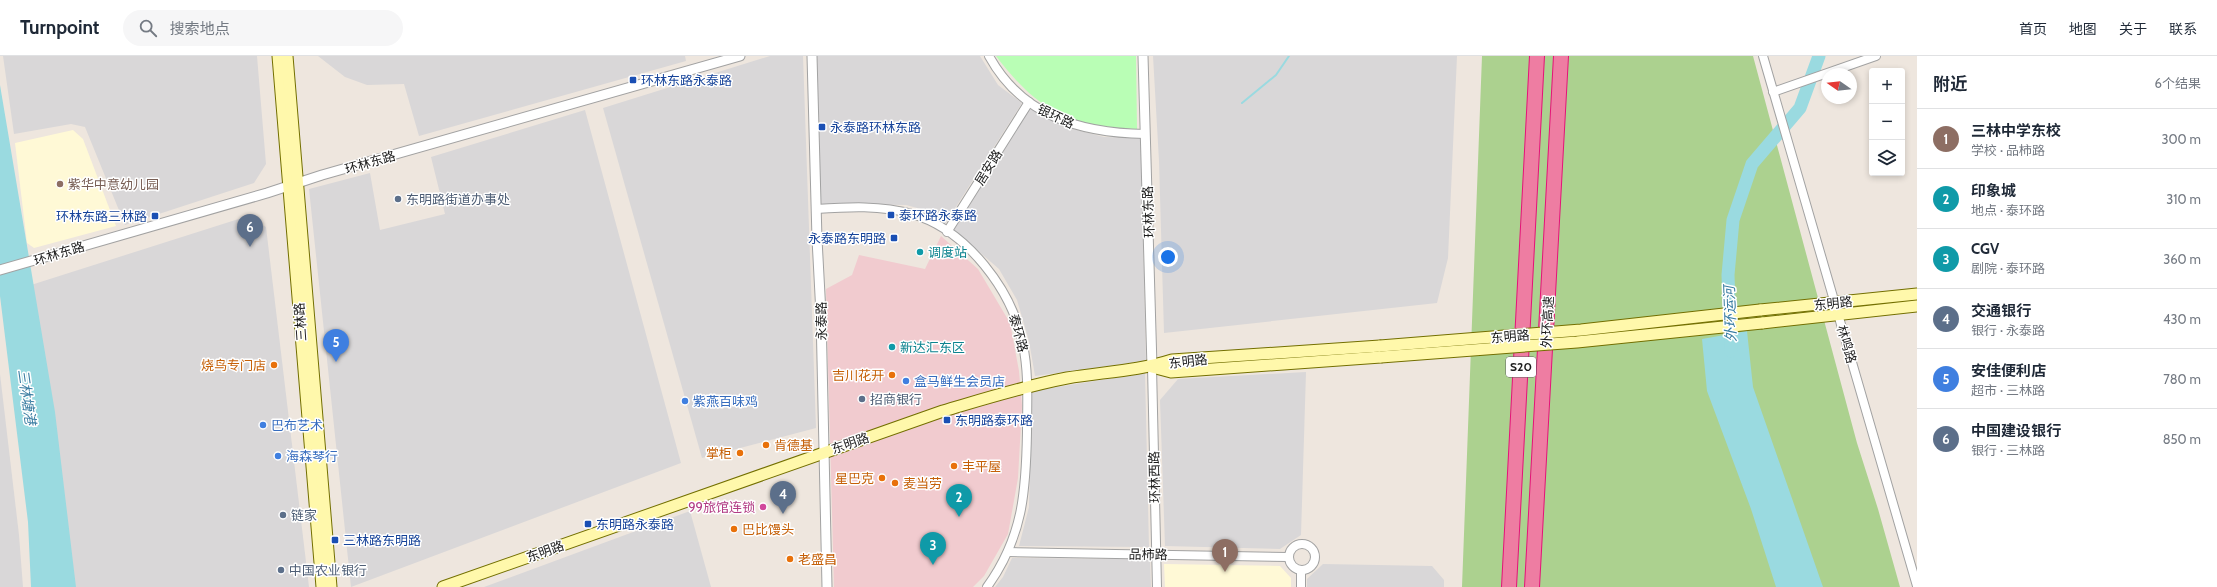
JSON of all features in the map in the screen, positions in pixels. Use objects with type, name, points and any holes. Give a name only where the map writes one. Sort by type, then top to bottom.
[{"type":"highway","name":"外环高速","points":[[1509,587],[1538,56]]},
{"type":"highway","name":"外环高速","points":[[1532,587],[1561,56]]},
{"type":"main road","name":"三林路","points":[[278,56],[293,185],[331,587]]},
{"type":"main road","name":"三林路","points":[[287,56],[293,185],[322,587]]},
{"type":"main road","name":"东明路","points":[[443,587],[944,411],[1027,387],[1074,377],[1152,367],[1172,360],[1380,346],[1581,330],[1917,294]]},
{"type":"main road","name":"东明路","points":[[1152,367],[1171,372],[1577,342],[1917,306]]},
{"type":"street","name":"环林东路","points":[[0,270],[740,56]]},
{"type":"street","name":"永泰路","points":[[812,56],[816,209],[821,314],[827,587]]},
{"type":"street","name":"银环路","points":[[989,56],[1008,82],[1029,102],[1056,118],[1090,130],[1145,134]]},
{"type":"street","name":"环林东路","points":[[1143,56],[1152,367]]},
{"type":"street","name":"林鸣路","points":[[1763,56],[1917,586]]},
{"type":"street","points":[[1773,92],[1876,56]]},
{"type":"street","name":"居安路","points":[[947,232],[1029,102]]},
{"type":"street","name":"泰环路","points":[[816,209],[867,207],[914,214],[947,232],[987,268],[1000,285],[1010,304],[1023,343],[1027,387],[1025,486],[1020,519],[1008,552],[987,587]]},
{"type":"street","name":"环林西路","points":[[1152,367],[1157,587]]},
{"type":"street","points":[[1296,545],[1307,545],[1311,548],[1315,557],[1314,562],[1311,567],[1301,570],[1292,566],[1288,557],[1296,545]]},
{"type":"street","name":"品柿路","points":[[1008,552],[1288,557]]},
{"type":"street","points":[[1301,570],[1301,587]]},
{"type":"shaded area","points":[[3,56],[257,56],[266,164],[254,183],[125,225],[85,127],[71,124],[14,134]]},
{"type":"shaded area","points":[[318,56],[685,56],[686,61],[419,136],[404,84],[367,85],[345,77]]},
{"type":"shaded area","points":[[770,56],[803,56],[816,428],[702,458],[603,108]]},
{"type":"shaded area","points":[[817,56],[980,56],[998,85],[1022,103],[945,224],[921,209],[906,205],[820,204]]},
{"type":"shaded area","points":[[1153,56],[1457,56],[1448,258],[1437,303],[1164,333],[1159,161]]},
{"type":"shaded area","points":[[1030,108],[1065,127],[1104,137],[1141,138],[1146,361],[1035,376],[1029,341],[1017,300],[999,269],[954,230]]},
{"type":"shaded area","points":[[585,110],[681,463],[351,587],[309,189],[370,173],[380,230],[445,214],[431,157]]},
{"type":"shaded area","name":"紫华中意幼儿园","points":[[73,130],[83,139],[116,226],[34,248],[27,243],[15,143]]},
{"type":"shaded area","points":[[248,216],[266,227],[309,587],[75,587],[31,285]]},
{"type":"shaded area","points":[[941,236],[978,269],[1010,323],[1019,371],[1022,406],[1018,478],[1008,534],[984,576],[973,587],[834,587],[826,289],[852,275],[859,255],[925,269]]},
{"type":"shaded area","points":[[1306,372],[1301,535],[1280,549],[1165,546],[1160,400],[1178,379]]},
{"type":"shaded area","points":[[1145,373],[1149,547],[1019,546],[1029,507],[1032,391]]},
{"type":"shaded area","points":[[0,374],[19,535],[23,587],[0,587]]},
{"type":"shaded area","points":[[690,511],[711,587],[484,587]]},
{"type":"shaded area","points":[[1012,558],[1150,559],[1151,587],[995,587],[1003,577]]},
{"type":"shaded area","points":[[1164,564],[1280,566],[1291,578],[1291,587],[1165,587]]},
{"type":"shaded area","points":[[1323,564],[1432,566],[1444,580],[1444,587],[1307,587],[1307,579]]},
{"type":"green space","points":[[996,56],[1136,56],[1137,129],[1113,128],[1092,124],[1073,119],[1056,112],[1026,90],[1011,75]]},
{"type":"green space","points":[[1482,56],[1753,56],[1857,443],[1878,509],[1900,587],[1462,587]]},
{"type":"water","name":"三林塘港","points":[[0,85],[55,412],[76,587],[31,587],[28,522],[0,296]]},
{"type":"water","points":[[1747,331],[1753,387],[1823,587],[1776,587],[1751,509],[1707,391],[1702,339]]},
{"type":"waterway","points":[[1242,103],[1276,75],[1289,56]]},
{"type":"waterway","name":"外环运河","points":[[1731,351],[1728,275],[1733,220],[1752,164],[1800,108],[1819,56]]},
{"type":"place","name":"环林东路永泰路","points":[[633,80]]},
{"type":"place","name":"永泰路环林东路","points":[[822,127]]},
{"type":"place","name":"紫华中意幼儿园","points":[[60,184]]},
{"type":"place","name":"东明路街道办事处","points":[[398,199]]},
{"type":"place","name":"泰环路永泰路","points":[[891,215]]},
{"type":"place","name":"环林东路三林路","points":[[155,216]]},
{"type":"place","name":"永泰路东明路","points":[[894,238]]},
{"type":"place","name":"中国建设银行","points":[[250,247]]},
{"type":"place","name":"调度站","points":[[920,252]]},
{"type":"place","name":"新达汇东区","points":[[892,347]]},
{"type":"place","name":"安佳便利店","points":[[336,362]]},
{"type":"place","name":"烧鸟专门店","points":[[274,365]]},
{"type":"place","name":"吉川花开","points":[[892,375]]},
{"type":"place","name":"盒马鲜生会员店","points":[[906,381]]},
{"type":"place","name":"招商银行","points":[[862,399]]},
{"type":"place","name":"紫燕百味鸡","points":[[685,401]]},
{"type":"place","name":"东明路泰环路","points":[[947,420]]},
{"type":"place","name":"巴布艺术","points":[[263,425]]},
{"type":"place","name":"肯德基","points":[[766,445]]},
{"type":"place","name":"掌柜","points":[[740,453]]},
{"type":"place","name":"海森琴行","points":[[278,456]]},
{"type":"place","name":"丰平屋","points":[[954,466]]},
{"type":"place","name":"星巴克","points":[[882,478]]},
{"type":"place","name":"麦当劳","points":[[895,483]]},
{"type":"place","name":"99旅馆连锁","points":[[763,507]]},
{"type":"place","name":"交通银行","points":[[783,514]]},
{"type":"place","name":"链家","points":[[283,515]]},
{"type":"place","name":"印象城","points":[[959,517]]},
{"type":"place","name":"东明路永泰路","points":[[588,524]]},
{"type":"place","name":"巴比馒头","points":[[734,529]]},
{"type":"place","name":"三林路东明路","points":[[335,540]]},
{"type":"place","name":"老盛昌","points":[[790,559]]},
{"type":"place","name":"CGV","points":[[933,565]]},
{"type":"place","name":"中国农业银行","points":[[281,570]]},
{"type":"place","name":"三林中学东校","points":[[1225,572]]}]
